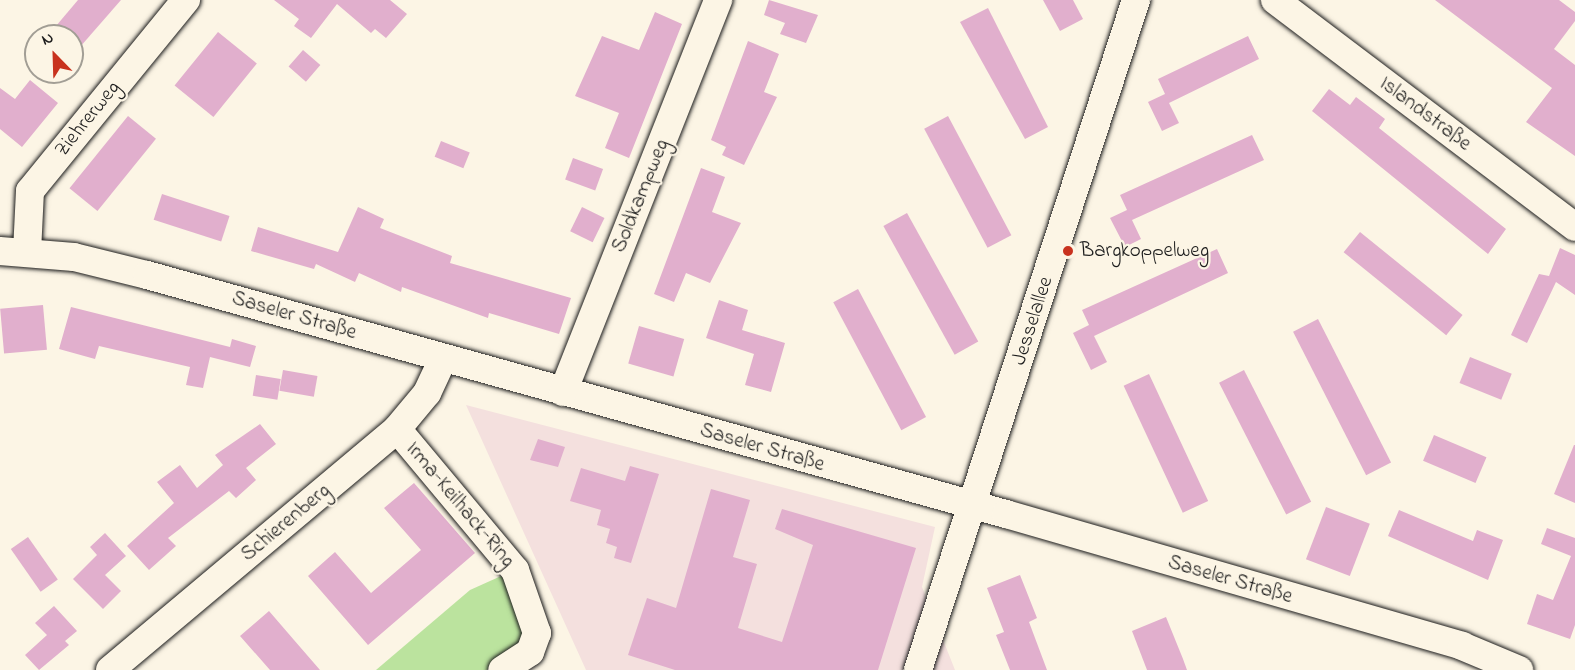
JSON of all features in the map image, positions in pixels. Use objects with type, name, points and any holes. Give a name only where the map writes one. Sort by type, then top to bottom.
[{"type":"street","name":"Ziehrerweg","points":[[14,251],[30,190],[186,0]]},
{"type":"street","name":"Soldkampweg","points":[[563,392],[718,0]]},
{"type":"street","name":"Jesselallee","points":[[972,505],[1136,0]]},
{"type":"street","name":"Islandstraße","points":[[1275,0],[1575,227]]},
{"type":"street","name":"Saseler Straße","points":[[14,251],[147,275],[972,505],[1462,646],[1519,670]]},
{"type":"street","name":"Schierenberg","points":[[112,669],[397,429],[426,393],[443,358]]},
{"type":"street","name":"Irma-Keilhack-Ring","points":[[397,429],[511,562],[520,580],[536,618],[536,640],[526,656],[502,670]]},
{"type":"street","points":[[918,670],[972,505]]},
{"type":"shaded area","points":[[466,405],[935,527],[922,587],[955,670],[586,670]]},
{"type":"green space","points":[[510,572],[530,630],[503,663],[486,670],[376,670],[470,590]]},
{"type":"building","points":[[78,0],[121,0],[84,42],[84,24],[58,24]]},
{"type":"building","points":[[274,0],[390,0],[407,14],[386,38],[375,29],[371,33],[337,4],[311,38],[294,26],[299,19]]},
{"type":"building","points":[[769,0],[818,15],[806,43],[780,34],[785,23],[764,15]]},
{"type":"building","points":[[1043,0],[1073,0],[1083,19],[1060,31]]},
{"type":"building","points":[[1435,0],[1559,0],[1575,12],[1575,21],[1554,49],[1575,65],[1575,156],[1526,122],[1552,88]]},
{"type":"building","points":[[988,8],[1048,127],[1025,139],[960,22]]},
{"type":"building","points":[[655,12],[682,24],[629,158],[605,148],[619,113],[575,96],[602,36],[639,50]]},
{"type":"building","points":[[218,32],[257,63],[213,117],[175,86]]},
{"type":"building","points":[[1248,36],[1259,59],[1169,103],[1179,123],[1162,131],[1148,102],[1165,94],[1158,79]]},
{"type":"building","points":[[748,41],[779,54],[764,92],[777,97],[744,165],[722,155],[726,147],[711,140]]},
{"type":"building","points":[[303,50],[320,65],[306,82],[289,67]]},
{"type":"building","points":[[27,84],[35,84],[58,103],[22,147],[0,129],[0,88],[15,99]]},
{"type":"building","points":[[1329,89],[1350,105],[1356,97],[1385,119],[1379,128],[1506,229],[1488,254],[1312,111]]},
{"type":"building","points":[[128,116],[156,139],[97,211],[69,188]]},
{"type":"building","points":[[948,116],[1011,235],[988,248],[924,129]]},
{"type":"building","points":[[1252,135],[1264,160],[1132,220],[1141,239],[1125,247],[1110,218],[1127,210],[1120,195]]},
{"type":"building","points":[[441,141],[470,153],[463,168],[435,157]]},
{"type":"building","points":[[573,158],[603,169],[595,191],[565,180]]},
{"type":"building","points":[[701,168],[725,177],[712,212],[741,223],[710,283],[686,273],[674,302],[654,294]]},
{"type":"building","points":[[162,194],[230,216],[221,242],[154,220]]},
{"type":"building","points":[[358,207],[384,219],[380,228],[452,256],[450,263],[571,298],[559,334],[489,313],[488,318],[402,287],[401,292],[359,273],[355,282],[316,264],[314,269],[251,251],[258,227],[338,252]]},
{"type":"building","points":[[582,207],[604,218],[593,242],[570,231]]},
{"type":"building","points":[[907,213],[978,342],[955,355],[883,226]]},
{"type":"building","points":[[1360,232],[1463,315],[1446,335],[1344,252]]},
{"type":"building","points":[[1560,248],[1575,255],[1575,295],[1556,282],[1527,343],[1511,335],[1539,274],[1549,276]]},
{"type":"building","points":[[1217,249],[1228,273],[1094,336],[1107,362],[1091,370],[1073,333],[1089,325],[1082,310]]},
{"type":"building","points":[[858,289],[926,417],[901,430],[833,302]]},
{"type":"building","points":[[719,300],[748,310],[742,330],[785,343],[771,392],[745,385],[754,354],[706,338]]},
{"type":"building","points":[[43,305],[47,350],[4,354],[0,309]]},
{"type":"building","points":[[71,307],[230,347],[232,339],[256,346],[250,367],[210,357],[203,388],[186,385],[190,367],[99,346],[95,359],[59,349]]},
{"type":"building","points":[[1318,319],[1391,462],[1366,475],[1293,332]]},
{"type":"building","points":[[639,326],[684,339],[673,376],[628,363]]},
{"type":"building","points":[[1470,357],[1512,374],[1501,400],[1460,383]]},
{"type":"building","points":[[283,370],[317,376],[314,397],[279,391]]},
{"type":"building","points":[[1244,370],[1311,502],[1286,515],[1219,383]]},
{"type":"building","points":[[1149,374],[1208,501],[1183,513],[1124,386]]},
{"type":"building","points":[[256,375],[281,379],[277,400],[253,396]]},
{"type":"building","points":[[260,424],[276,444],[246,468],[256,480],[236,498],[229,491],[168,538],[176,546],[149,570],[127,546],[174,503],[157,482],[180,465],[197,488],[223,465],[215,455]]},
{"type":"building","points":[[1434,435],[1486,457],[1476,483],[1423,461]]},
{"type":"building","points":[[538,439],[565,447],[558,467],[530,460]]},
{"type":"building","points":[[1575,445],[1575,503],[1554,494]]},
{"type":"building","points":[[630,466],[659,474],[631,563],[614,558],[617,547],[606,543],[610,529],[597,525],[601,510],[570,501],[581,468],[625,481]]},
{"type":"building","points":[[414,483],[475,553],[368,645],[308,576],[335,552],[371,593],[421,550],[384,508]]},
{"type":"building","points":[[711,489],[750,500],[733,557],[757,564],[738,628],[782,642],[813,545],[775,529],[782,509],[916,548],[878,670],[675,670],[628,655],[647,598],[676,608]]},
{"type":"building","points":[[1326,507],[1370,524],[1350,576],[1306,559]]},
{"type":"building","points":[[1399,510],[1473,541],[1477,530],[1503,540],[1488,580],[1388,536]]},
{"type":"building","points":[[1547,528],[1575,538],[1575,625],[1570,639],[1527,624],[1537,594],[1553,600],[1571,556],[1541,544]]},
{"type":"building","points":[[105,533],[126,556],[105,575],[121,591],[103,609],[73,579],[97,555],[90,547]]},
{"type":"building","points":[[28,537],[58,580],[41,592],[11,549]]},
{"type":"building","points":[[1020,575],[1037,618],[1029,622],[1047,670],[1010,670],[996,635],[1004,632],[987,588]]},
{"type":"building","points":[[54,606],[77,631],[65,641],[69,645],[39,670],[25,655],[47,635],[35,623]]},
{"type":"building","points":[[269,611],[320,670],[270,670],[240,636]]},
{"type":"building","points":[[1166,617],[1187,670],[1147,670],[1132,631]]},
{"type":"place","name":"Bargkoppelweg","points":[[1068,251]]}]
